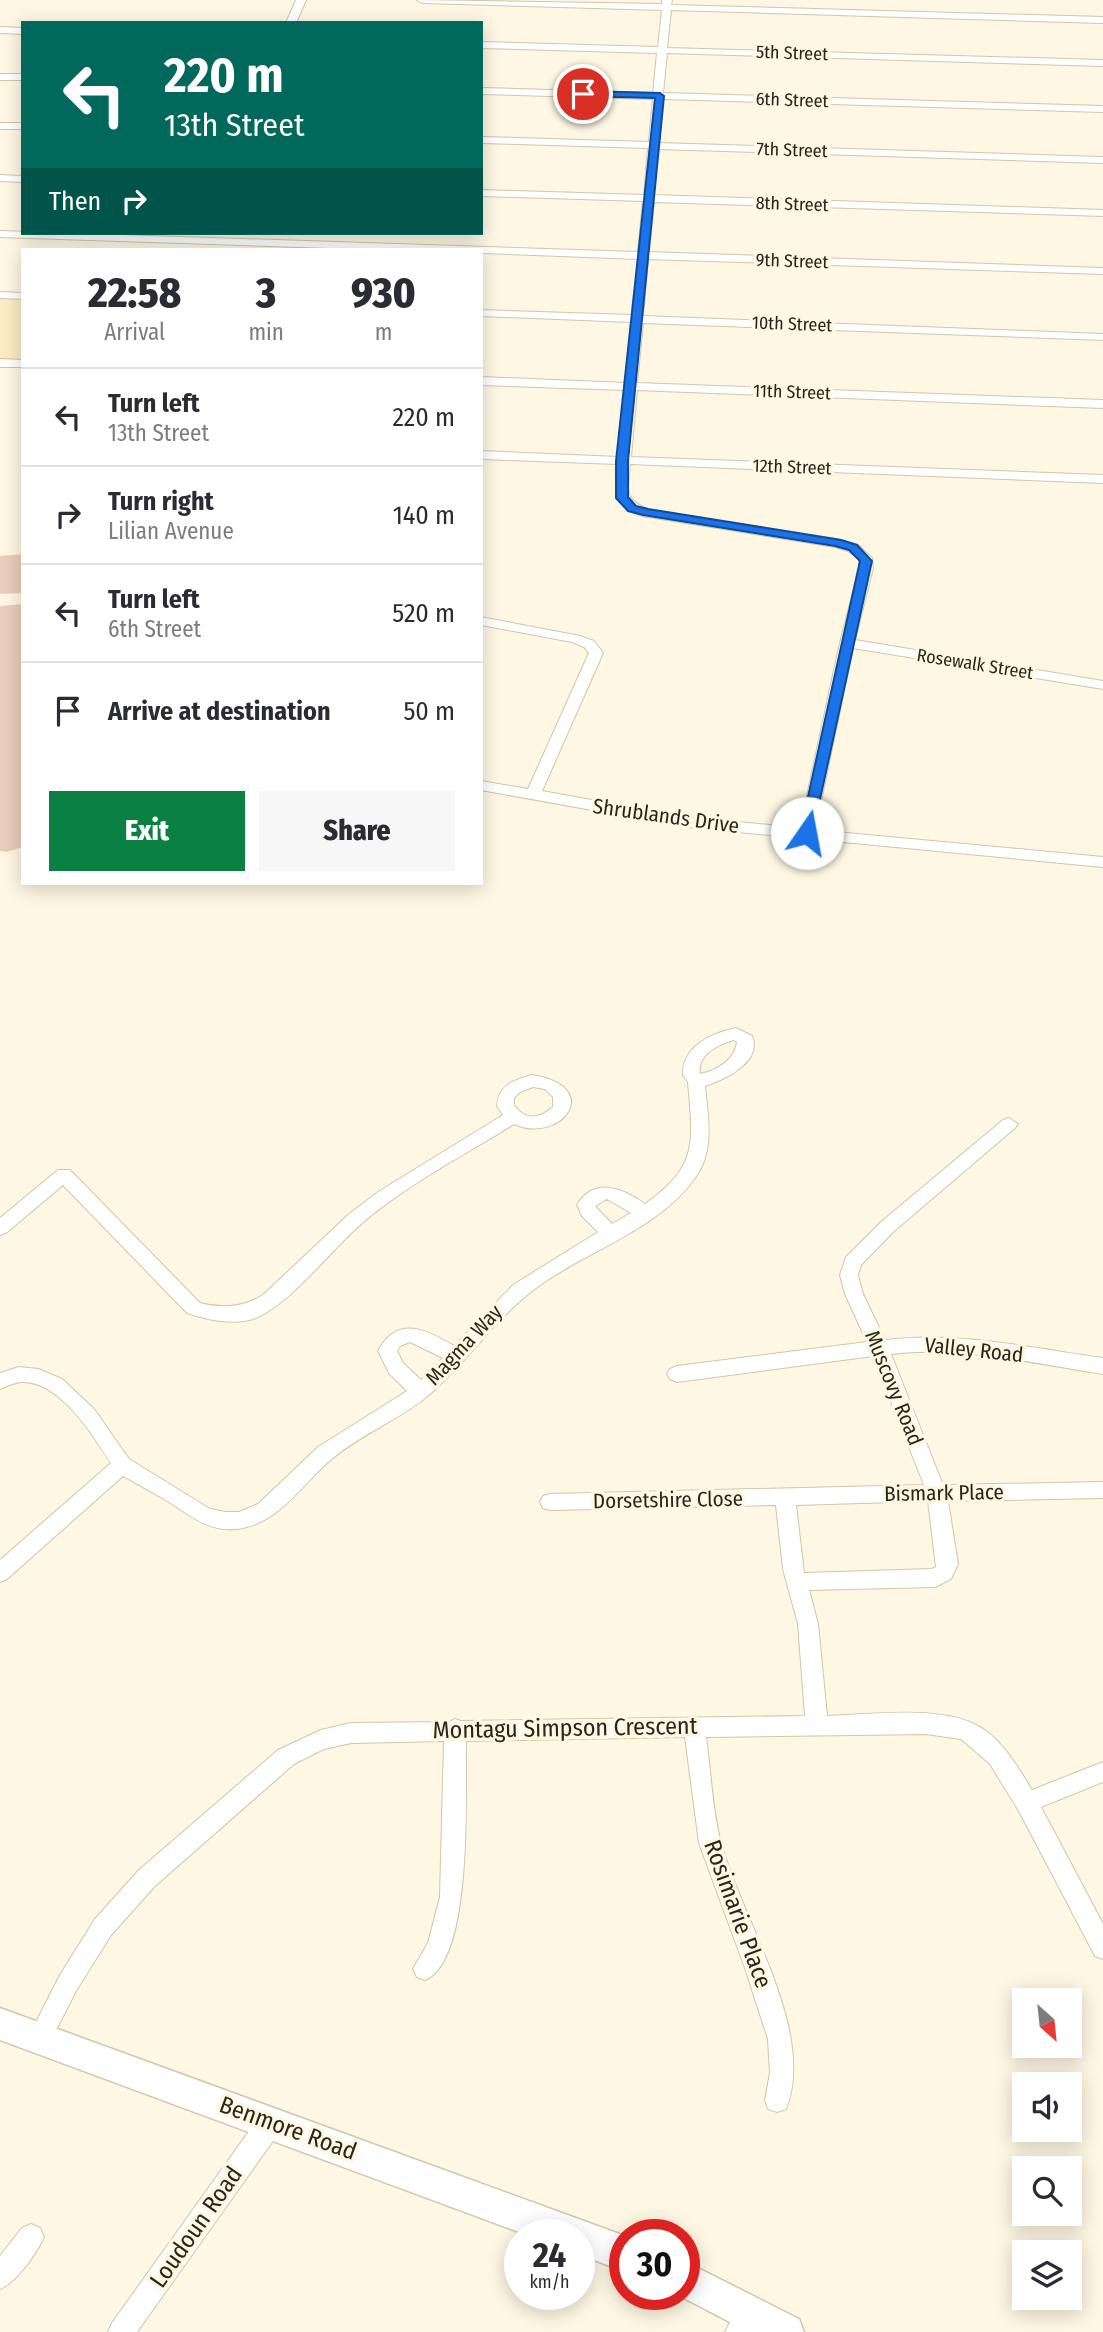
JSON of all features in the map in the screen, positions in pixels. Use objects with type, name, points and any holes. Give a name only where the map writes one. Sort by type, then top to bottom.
[{"type":"street","points":[[292,21],[301,0]]},
{"type":"street","points":[[422,0],[666,3],[1103,20]]},
{"type":"street","points":[[666,3],[660,96],[652,145],[650,199],[642,256],[639,318],[622,461],[621,495],[627,505],[647,513],[837,543],[853,548],[863,556],[866,568],[847,643],[807,833]]},
{"type":"street","points":[[0,30],[21,31]]},
{"type":"street","name":"5th Street","points":[[483,45],[1103,62]]},
{"type":"street","points":[[0,77],[21,77]]},
{"type":"street","name":"6th Street","points":[[483,91],[1103,109]]},
{"type":"street","points":[[0,126],[21,126]]},
{"type":"street","name":"7th Street","points":[[483,140],[1103,160]]},
{"type":"street","points":[[0,178],[21,179]]},
{"type":"street","name":"8th Street","points":[[483,193],[1103,213]]},
{"type":"street","name":"9th Street","points":[[0,234],[21,235]]},
{"type":"street","name":"9th Street","points":[[29,235],[420,248]]},
{"type":"street","name":"9th Street","points":[[483,250],[1103,271]]},
{"type":"street","points":[[0,295],[21,296]]},
{"type":"street","name":"10th Street","points":[[483,313],[1103,337]]},
{"type":"street","points":[[0,363],[21,363]]},
{"type":"street","name":"11th Street","points":[[483,381],[1103,404]]},
{"type":"street","name":"12th Street","points":[[483,455],[1103,479]]},
{"type":"street","points":[[483,621],[575,639],[589,644],[596,653],[533,795]]},
{"type":"street","name":"Rosewalk Street","points":[[847,643],[1103,685]]},
{"type":"street","name":"Shrublands Drive","points":[[483,785],[686,822],[1103,862]]},
{"type":"street","name":"Magma Way","points":[[122,1465],[213,1519],[240,1520],[272,1507],[324,1454],[420,1391],[457,1358],[482,1326],[512,1296],[538,1276],[644,1213],[680,1184],[693,1168],[699,1131],[696,1081]]},
{"type":"street","points":[[0,1228],[64,1175],[177,1294],[194,1308],[214,1314],[237,1315],[251,1312],[270,1300],[354,1220],[384,1197],[512,1117]]},
{"type":"street","name":"Muscovy Road","points":[[797,1582],[927,1579],[941,1576],[948,1564],[936,1491],[879,1348],[850,1284],[852,1262],[887,1227],[1009,1124]]},
{"type":"street","points":[[611,1234],[588,1211],[586,1205],[590,1198],[607,1192],[614,1193],[644,1213]]},
{"type":"street","points":[[420,1391],[390,1359],[387,1351],[395,1340],[403,1336],[418,1335],[457,1358]]},
{"type":"street","name":"Valley Road","points":[[677,1374],[879,1348],[948,1344],[1103,1366]]},
{"type":"street","points":[[0,1381],[23,1374],[34,1375],[65,1392],[100,1430],[122,1465],[0,1573]]},
{"type":"street","name":"Bismark Place","points":[[785,1498],[936,1491],[1103,1490]]},
{"type":"street","points":[[785,1498],[797,1582],[807,1624],[817,1725]]},
{"type":"street","name":"Dorsetshire Close","points":[[550,1502],[785,1498]]},
{"type":"street","name":"Montagu Simpson Crescent","points":[[40,2038],[68,1983],[117,1908],[146,1878],[286,1757],[320,1740],[351,1733],[455,1729],[940,1724],[975,1735],[998,1758],[1026,1803],[1103,1948]]},
{"type":"street","name":"Rosimarie Place","points":[[694,1726],[710,1843],[757,1968],[780,2039],[782,2073],[777,2101]]},
{"type":"street","points":[[425,1969],[439,1947],[452,1897],[455,1729]]},
{"type":"street","points":[[1026,1803],[1103,1773]]},
{"type":"street","name":"Benmore Road","points":[[0,2024],[534,2219]]},
{"type":"street","name":"Loudoun Road","points":[[121,2332],[271,2122]]},
{"type":"street","points":[[0,2276],[31,2238]]},
{"type":"street","points":[[700,2291],[743,2322],[786,2332]]},
{"type":"shaded area","points":[[0,295],[21,296],[21,363],[0,362]]},
{"type":"shaded area","points":[[21,554],[21,593],[0,594],[0,556]]},
{"type":"shaded area","points":[[21,604],[21,848],[6,852],[0,851],[0,606]]},
{"type":"route","points":[[583,94],[660,96],[652,145],[639,318],[622,461],[622,498],[632,508],[647,513],[837,543],[853,548],[866,561],[807,833]]}]
